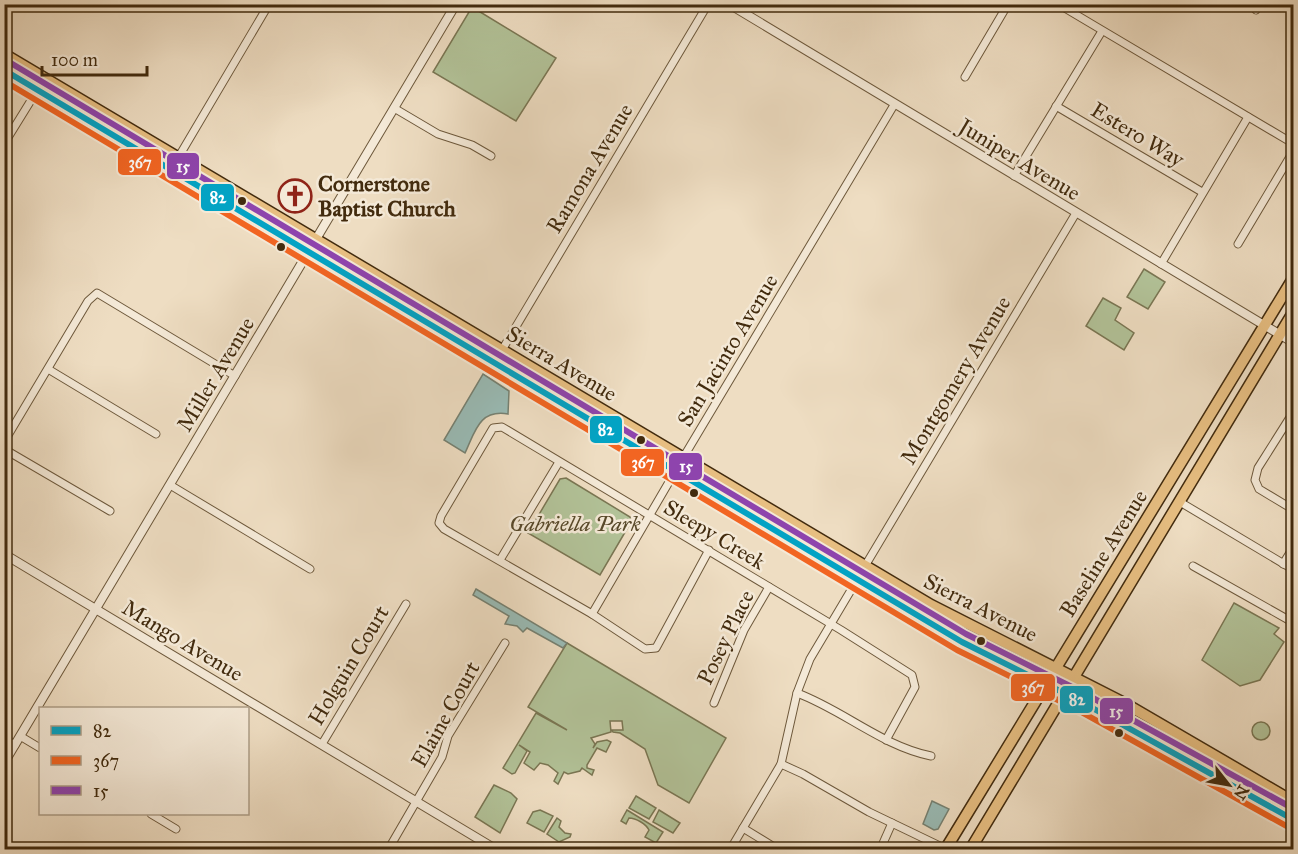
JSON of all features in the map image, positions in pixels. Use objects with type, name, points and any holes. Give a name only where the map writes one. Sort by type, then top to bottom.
[{"type":"main road","name":"Sierra Avenue","points":[[4,54],[931,605],[1150,717],[1293,802]]},
{"type":"main road","name":"Sierra Avenue","points":[[4,70],[962,642],[1065,693],[1293,820]]},
{"type":"main road","name":"Baseline Avenue","points":[[945,849],[1293,277]]},
{"type":"main road","name":"Baseline Avenue","points":[[970,849],[1293,311]]},
{"type":"street","points":[[178,158],[269,4]]},
{"type":"street","name":"Miller Avenue","points":[[4,763],[456,4]]},
{"type":"street","name":"Ramona Avenue","points":[[502,350],[708,4]]},
{"type":"street","name":"Juniper Avenue","points":[[729,4],[1293,343]]},
{"type":"street","points":[[965,77],[1008,4]]},
{"type":"street","points":[[1058,4],[1293,144]]},
{"type":"street","points":[[1014,176],[1102,30]]},
{"type":"street","points":[[4,144],[38,89]]},
{"type":"street","name":"San Jacinto Avenue","points":[[592,614],[894,105]]},
{"type":"street","name":"Estero Way","points":[[1056,106],[1202,192]]},
{"type":"street","points":[[394,108],[438,134],[472,144],[491,156]]},
{"type":"street","points":[[1161,264],[1248,117]]},
{"type":"street","points":[[1238,244],[1293,150]]},
{"type":"street","name":"Montgomery Avenue","points":[[865,566],[1076,213]]},
{"type":"street","points":[[4,442],[88,301],[97,293],[235,376]]},
{"type":"street","points":[[48,369],[156,434]]},
{"type":"street","points":[[1293,411],[1258,468],[1255,480],[1260,489],[1293,510]]},
{"type":"street","name":"Sleepy Creek","points":[[500,560],[444,529],[439,523],[493,428],[502,427],[709,550],[912,675],[915,687],[886,740]]},
{"type":"street","points":[[4,448],[110,511]]},
{"type":"street","points":[[559,462],[500,560],[592,614],[645,649],[656,648],[709,550]]},
{"type":"street","points":[[170,485],[310,568]]},
{"type":"street","points":[[1180,502],[1293,570]]},
{"type":"street","points":[[1283,564],[1293,546]]},
{"type":"street","name":"Mango Avenue","points":[[4,554],[497,849]]},
{"type":"street","points":[[1193,566],[1293,623]]},
{"type":"street","points":[[730,849],[781,764],[797,693],[810,659],[857,580]]},
{"type":"street","name":"Posey Place","points":[[714,703],[744,630],[769,587]]},
{"type":"street","name":"Holguin Court","points":[[322,744],[406,604]]},
{"type":"street","name":"Elaine Court","points":[[388,849],[442,757],[448,736],[505,643]]},
{"type":"street","points":[[797,693],[824,704],[910,752],[931,756]]},
{"type":"street","points":[[20,736],[39,747]]},
{"type":"street","points":[[4,739],[15,745]]},
{"type":"street","points":[[781,764],[945,849]]},
{"type":"street","points":[[154,815],[176,828]]},
{"type":"street","points":[[880,849],[892,823]]},
{"type":"street","points":[[743,828],[779,849]]},
{"type":"green space","points":[[472,7],[556,58],[516,121],[433,72]]},
{"type":"green space","points":[[1144,269],[1165,282],[1148,309],[1127,297]]},
{"type":"green space","points":[[1103,298],[1121,308],[1115,320],[1134,333],[1124,350],[1086,326]]},
{"type":"green space","name":"Gabriella Park","points":[[566,478],[630,517],[631,522],[600,575],[528,533],[560,479]]},
{"type":"green space","points":[[1234,603],[1279,628],[1274,634],[1284,642],[1260,680],[1240,686],[1202,660]]},
{"type":"green space","points":[[567,643],[726,738],[689,803],[658,785],[645,749],[620,733],[613,732],[612,730],[623,730],[622,721],[610,721],[611,732],[591,738],[595,744],[593,748],[597,742],[607,740],[611,742],[606,752],[597,748],[587,765],[587,768],[594,770],[592,775],[582,768],[580,771],[568,774],[564,772],[558,784],[554,781],[558,773],[548,765],[540,763],[534,770],[524,763],[530,752],[519,745],[527,751],[515,773],[512,774],[503,768],[536,713],[567,730],[528,707]]},
{"type":"green space","points":[[1261,722],[1267,725],[1270,731],[1267,737],[1261,740],[1255,737],[1252,731],[1255,725]]},
{"type":"green space","points":[[494,785],[511,793],[517,799],[500,833],[475,817]]},
{"type":"green space","points":[[636,796],[656,808],[649,819],[629,808]]},
{"type":"green space","points":[[540,810],[553,816],[544,832],[527,823],[533,812]]},
{"type":"green space","points":[[627,810],[663,832],[656,843],[645,837],[649,830],[641,822],[629,818],[626,824],[621,821]]},
{"type":"green space","points":[[659,810],[680,823],[673,833],[653,822]]},
{"type":"green space","points":[[557,818],[561,821],[559,827],[565,833],[571,834],[570,837],[559,842],[547,834]]},
{"type":"water","points":[[483,374],[509,391],[508,414],[498,413],[484,419],[475,430],[465,453],[444,440]]},
{"type":"water","points":[[476,589],[567,643],[563,648],[527,628],[523,632],[517,626],[505,624],[509,616],[473,595]]},
{"type":"water","points":[[932,801],[949,809],[938,829],[934,830],[923,824]]},
{"type":"transit line","name":"15","points":[[9,62],[966,634],[1082,692],[1294,809]]},
{"type":"transit line","name":"82","points":[[4,70],[962,642],[1078,700],[1294,820]]},
{"type":"transit line","name":"367","points":[[4,81],[957,650],[1074,708],[1290,828]]},
{"type":"place","name":"Cornerstone Baptist Church","points":[[295,196]]}]
